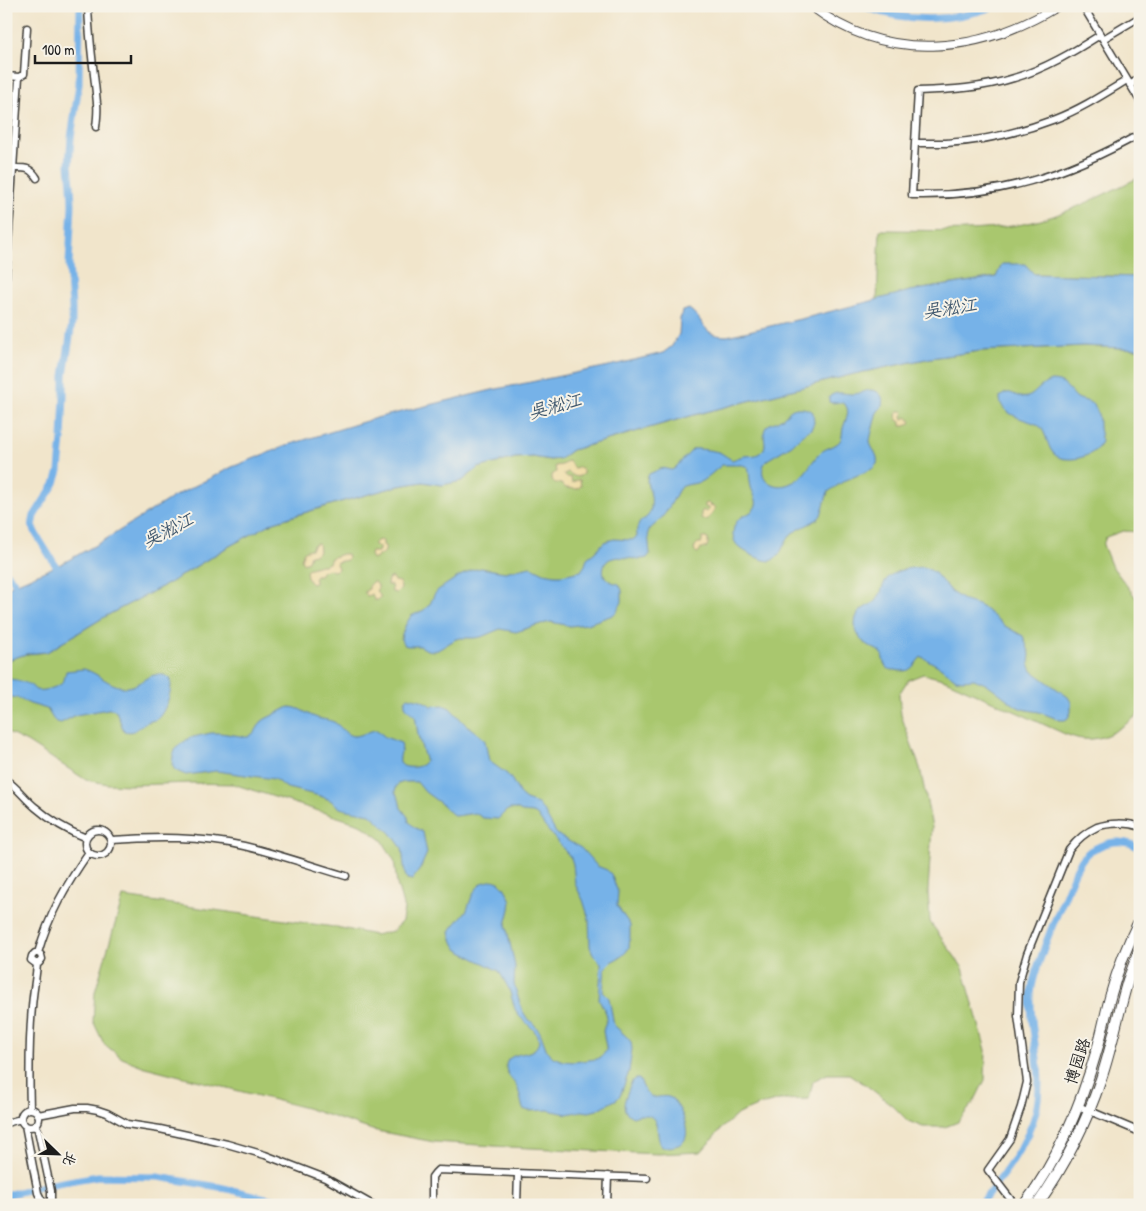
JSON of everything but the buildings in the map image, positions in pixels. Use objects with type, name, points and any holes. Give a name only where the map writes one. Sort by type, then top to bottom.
[{"type":"main road","name":"博园路","points":[[1024,1205],[1064,1139],[1078,1106],[1119,970],[1140,919]]},
{"type":"main road","name":"博园路","points":[[1037,1205],[1063,1164],[1089,1110],[1103,1071],[1128,981],[1140,948]]},
{"type":"street","points":[[88,6],[91,55],[95,94],[98,104],[96,127]]},
{"type":"street","points":[[811,6],[844,27],[860,34],[892,43],[925,47],[957,44],[997,34],[1031,21],[1058,6]]},
{"type":"street","points":[[1083,6],[1140,102]]},
{"type":"street","points":[[1140,17],[1060,59],[1013,79],[964,88],[918,91],[912,195],[993,190],[1045,178],[1099,156],[1140,134]]},
{"type":"street","points":[[6,76],[19,77],[24,74],[27,28]]},
{"type":"street","points":[[6,277],[19,77]]},
{"type":"street","points":[[915,142],[964,142],[1036,126],[1140,78]]},
{"type":"street","points":[[13,168],[28,168],[34,172],[37,178]]},
{"type":"street","points":[[6,780],[34,807],[50,819],[86,838]]},
{"type":"street","points":[[1015,1205],[988,1170],[1010,1139],[1022,1107],[1026,1082],[1018,1016],[1020,982],[1027,954],[1069,850],[1078,840],[1096,828],[1117,823],[1140,827]]},
{"type":"street","points":[[102,831],[108,834],[111,840],[110,848],[103,855],[96,856],[89,852],[86,847],[86,838],[90,833],[102,831]]},
{"type":"street","points":[[111,840],[170,838],[218,841],[257,849],[346,876]]},
{"type":"street","points":[[30,1109],[30,1044],[37,964],[31,958],[33,954],[38,953],[48,923],[62,895],[89,852]]},
{"type":"street","points":[[1078,1106],[1140,1132]]},
{"type":"street","points":[[38,1116],[75,1108],[87,1108],[106,1112],[127,1124],[160,1129],[227,1144],[265,1155],[325,1178],[373,1205]]},
{"type":"street","points":[[25,1125],[30,1127],[35,1125],[38,1120],[35,1111],[30,1109]]},
{"type":"street","points":[[21,1119],[23,1113],[30,1109]]},
{"type":"street","points":[[6,1123],[21,1119]]},
{"type":"street","points":[[21,1119],[25,1125],[38,1192],[44,1205]]},
{"type":"street","points":[[35,1125],[38,1130],[51,1191],[51,1205]]},
{"type":"street","points":[[432,1205],[432,1176],[438,1170],[647,1178]]},
{"type":"street","points":[[517,1205],[518,1173]]},
{"type":"street","points":[[607,1205],[608,1176]]},
{"type":"green space","points":[[1140,177],[1140,277],[1034,274],[996,277],[910,291],[877,300],[880,230],[981,229],[1041,220],[1066,211]]},
{"type":"green space","points":[[1084,346],[1140,349],[1140,532],[1123,531],[1106,537],[1103,545],[1111,565],[1140,603],[1140,713],[1114,732],[1100,738],[1082,739],[1065,734],[943,679],[923,674],[908,680],[899,694],[901,715],[920,768],[932,827],[928,891],[930,922],[963,968],[986,1050],[985,1080],[974,1102],[958,1122],[945,1127],[923,1127],[908,1121],[892,1105],[849,1074],[827,1074],[813,1081],[809,1099],[779,1100],[738,1114],[722,1128],[701,1152],[658,1154],[434,1142],[372,1130],[306,1108],[145,1067],[122,1058],[104,1044],[93,1021],[95,992],[123,897],[341,928],[375,935],[393,931],[402,921],[404,909],[397,884],[394,860],[382,840],[360,824],[233,784],[130,785],[86,780],[27,742],[6,732],[6,661],[26,654],[47,652],[106,616],[169,583],[226,548],[274,522],[340,502],[399,486],[423,482],[442,485],[462,481],[478,468],[515,458],[560,459],[572,450],[694,415],[854,374],[931,358],[980,351]]},
{"type":"sand","points":[[900,411],[904,413],[903,419],[907,417],[910,420],[910,424],[901,426],[901,422],[896,416]]},
{"type":"sand","points":[[567,461],[570,462],[573,468],[579,467],[583,470],[583,474],[579,476],[568,472],[564,474],[566,477],[571,478],[572,483],[580,480],[581,486],[577,489],[566,488],[561,484],[554,483],[552,479],[552,475],[556,472],[555,466],[562,465]]},
{"type":"sand","points":[[708,503],[714,506],[714,510],[711,516],[705,520],[701,518],[701,513],[703,510],[708,511],[705,504]]},
{"type":"sand","points":[[702,538],[708,539],[708,544],[706,548],[701,548],[697,553],[694,550],[695,546],[698,543],[702,543]]},
{"type":"sand","points":[[380,540],[383,541],[385,551],[376,559],[372,559],[371,552],[378,552],[379,550],[379,547],[374,546],[374,543]]},
{"type":"sand","points":[[318,543],[319,551],[316,554],[310,555],[308,561],[303,563],[301,559],[304,552]]},
{"type":"sand","points":[[347,554],[348,558],[347,560],[337,562],[337,570],[329,569],[323,571],[314,578],[315,583],[309,582],[307,569],[329,563],[331,558]]},
{"type":"sand","points":[[392,577],[394,581],[400,582],[401,589],[397,593],[392,592],[391,585],[387,585],[388,579]]},
{"type":"sand","points":[[372,582],[378,585],[376,591],[380,598],[378,600],[374,600],[372,594],[367,596],[365,594],[365,591],[369,589],[369,585]]},
{"type":"water","name":"吴淞江","points":[[1002,264],[1025,264],[1034,274],[1140,277],[1140,349],[1084,346],[980,351],[931,358],[854,374],[694,415],[572,450],[560,459],[515,458],[478,468],[462,481],[442,485],[423,482],[399,486],[340,502],[274,522],[226,548],[169,583],[106,616],[47,652],[26,654],[6,661],[6,588],[63,563],[103,541],[173,497],[232,467],[291,444],[376,418],[492,390],[663,353],[672,346],[679,334],[682,311],[689,309],[708,331],[713,334],[727,336],[910,291],[996,277]]},
{"type":"water","points":[[1051,381],[1063,384],[1076,397],[1091,403],[1095,407],[1101,437],[1098,447],[1089,454],[1073,459],[1060,458],[1054,454],[1040,426],[1012,415],[1003,408],[1000,397],[1004,394],[1011,393],[1019,397],[1027,397]]},
{"type":"water","points":[[870,390],[878,392],[883,399],[876,415],[870,442],[877,458],[877,464],[872,469],[844,481],[828,492],[818,519],[792,533],[779,555],[771,561],[749,554],[739,547],[735,541],[733,534],[736,522],[754,509],[756,501],[751,487],[748,467],[742,465],[722,465],[702,481],[679,489],[665,513],[648,532],[650,554],[647,558],[615,558],[605,563],[604,575],[608,580],[619,584],[622,590],[622,602],[613,615],[587,624],[570,626],[551,622],[516,632],[500,629],[481,637],[456,639],[434,651],[420,646],[404,645],[402,642],[402,634],[411,616],[424,610],[438,590],[472,570],[481,568],[505,572],[530,566],[544,573],[555,575],[581,571],[587,558],[604,542],[614,539],[632,540],[637,537],[637,527],[649,515],[651,508],[651,498],[647,483],[649,474],[662,468],[674,469],[693,449],[719,452],[732,460],[743,456],[757,455],[765,446],[764,430],[766,427],[781,419],[791,410],[802,408],[813,412],[814,423],[811,429],[792,445],[767,460],[763,471],[767,481],[771,484],[783,486],[795,481],[821,452],[841,439],[847,409],[842,403],[829,402],[829,397],[838,393],[855,394]]},
{"type":"water","points":[[923,567],[935,573],[951,592],[965,601],[985,609],[1005,626],[1023,636],[1030,654],[1029,664],[1032,671],[1068,697],[1071,702],[1071,712],[1068,718],[1060,720],[1039,712],[1022,709],[990,686],[974,679],[956,679],[922,657],[907,670],[892,670],[887,667],[881,653],[863,642],[859,636],[855,627],[856,618],[861,610],[876,600],[884,584],[892,574],[902,570]]},
{"type":"water","points":[[84,669],[123,687],[130,687],[156,675],[170,678],[171,688],[166,706],[157,719],[145,723],[138,729],[127,732],[124,731],[116,711],[113,709],[76,715],[61,723],[53,719],[47,709],[6,696],[6,679],[21,681],[36,690],[42,690],[61,684],[66,671]]},
{"type":"water","points":[[408,697],[421,700],[432,706],[443,705],[450,708],[465,724],[482,737],[485,741],[489,761],[507,774],[521,796],[538,804],[556,833],[581,848],[597,866],[611,874],[618,892],[617,906],[630,925],[630,936],[629,948],[626,952],[605,968],[603,992],[609,998],[614,1025],[631,1042],[632,1049],[629,1072],[620,1096],[597,1110],[567,1114],[548,1110],[529,1111],[523,1109],[518,1089],[507,1072],[506,1064],[512,1057],[535,1049],[539,1039],[534,1030],[519,1016],[509,989],[499,971],[458,950],[451,937],[450,932],[452,928],[467,910],[477,888],[482,883],[493,880],[499,882],[504,887],[511,901],[506,925],[515,966],[514,984],[522,1010],[540,1032],[547,1051],[553,1057],[563,1061],[574,1062],[596,1059],[601,1057],[606,1051],[603,1031],[607,1017],[599,999],[601,963],[594,956],[590,947],[589,919],[575,884],[573,864],[571,858],[537,815],[510,809],[498,819],[483,818],[475,813],[456,816],[425,792],[417,782],[398,784],[395,792],[401,808],[408,817],[409,822],[423,832],[427,853],[420,869],[412,880],[407,879],[405,874],[402,848],[391,833],[370,814],[340,808],[330,800],[287,788],[274,779],[216,771],[186,775],[175,770],[172,765],[176,748],[189,738],[211,733],[248,737],[255,732],[265,719],[289,707],[293,707],[317,718],[334,722],[351,736],[377,730],[385,737],[401,743],[400,762],[403,766],[420,766],[424,763],[425,759],[418,735],[415,715],[405,705]]},
{"type":"water","points":[[634,1079],[639,1079],[648,1095],[669,1097],[677,1105],[683,1117],[686,1131],[686,1136],[682,1143],[662,1147],[657,1126],[652,1118],[648,1115],[633,1117],[626,1112],[624,1102]]},
{"type":"waterway","points":[[61,574],[32,526],[34,516],[55,483],[59,471],[62,439],[64,376],[72,323],[69,264],[72,204],[69,165],[79,84],[80,6]]},
{"type":"waterway","points":[[863,6],[896,16],[930,19],[963,15],[996,6]]},
{"type":"waterway","points":[[6,573],[13,580],[19,591]]},
{"type":"waterway","points":[[980,1205],[1005,1172],[1020,1148],[1027,1136],[1036,1111],[1039,1082],[1031,1012],[1032,988],[1046,943],[1074,874],[1085,856],[1100,846],[1120,842],[1130,843],[1140,848]]},
{"type":"waterway","points":[[6,1195],[98,1176],[158,1177],[219,1187],[274,1200],[285,1205]]}]
